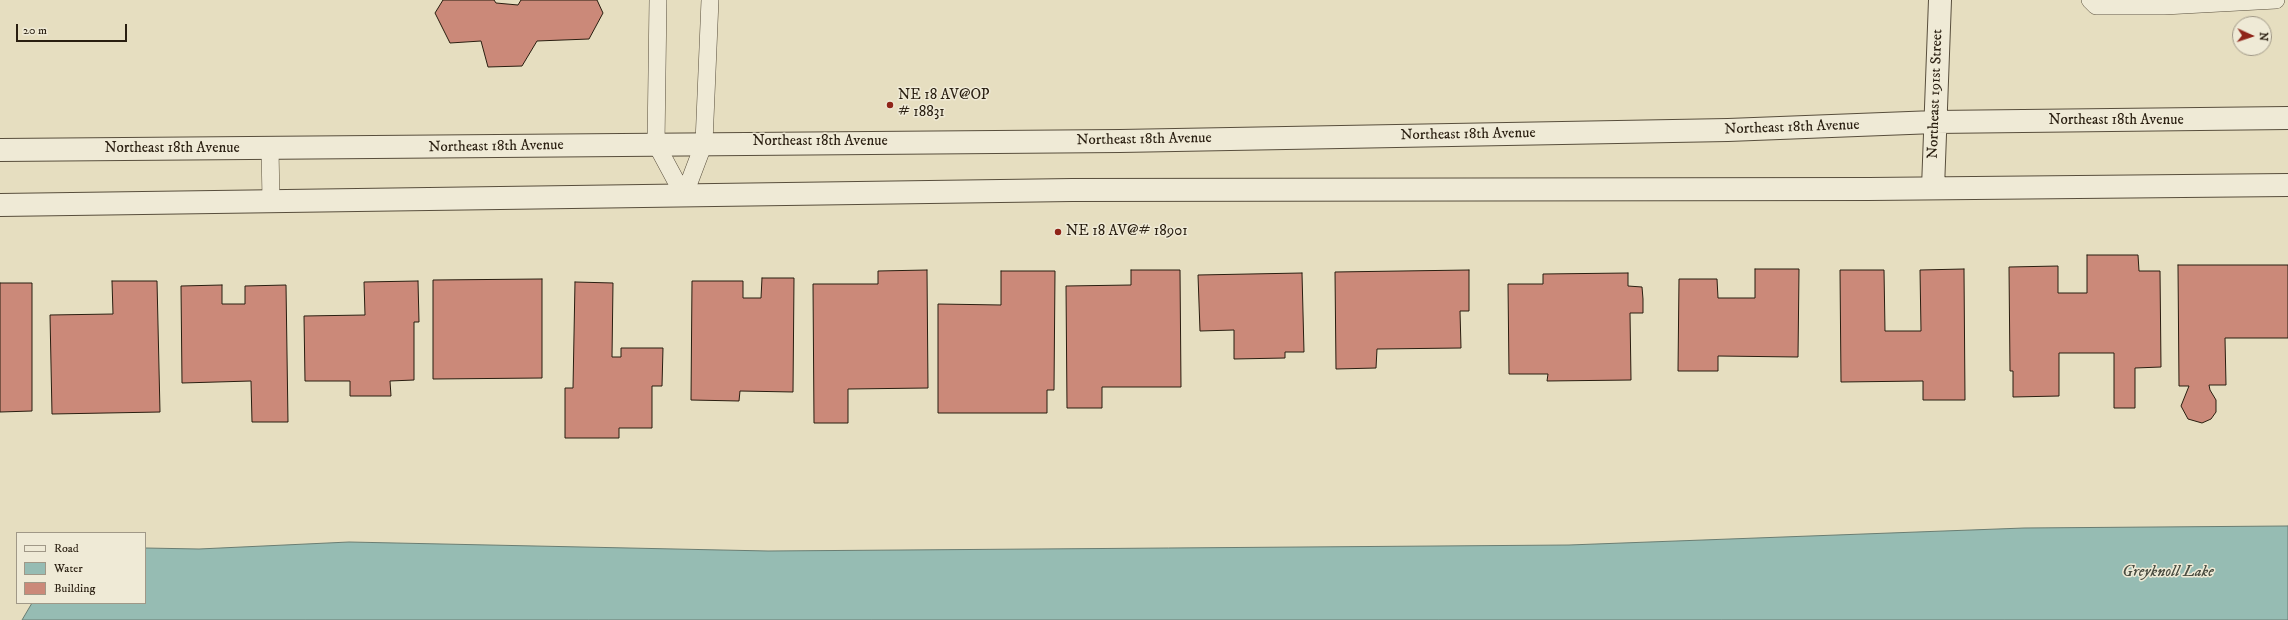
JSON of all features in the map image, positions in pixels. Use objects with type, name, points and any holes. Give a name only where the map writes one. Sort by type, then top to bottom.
[{"type":"street","name":"Northeast 191st Street","points":[[1933,188],[1940,0]]},
{"type":"street","name":"Northeast 18th Avenue","points":[[0,150],[1344,138],[1728,130],[1935,122],[2288,118]]},
{"type":"street","points":[[0,205],[271,200],[1184,189],[1933,188],[2288,185]]},
{"type":"lane","points":[[658,0],[656,144],[684,196]]},
{"type":"lane","points":[[684,196],[704,143],[710,0]]},
{"type":"lane","points":[[2090,0],[2096,6],[2164,6],[2276,0]]},
{"type":"lane","points":[[270,148],[271,200]]},
{"type":"water","name":"Greyknoll Lake","points":[[2288,526],[2288,620],[22,620],[31,604],[146,604],[146,548],[199,549],[349,542],[768,551],[1569,545],[2024,528]]},
{"type":"building","points":[[443,0],[494,0],[496,3],[518,5],[521,0],[597,0],[603,13],[589,39],[537,41],[522,66],[488,67],[481,41],[450,43],[435,13]]},
{"type":"building","points":[[2087,255],[2138,255],[2139,271],[2160,271],[2161,367],[2135,368],[2135,408],[2114,408],[2114,353],[2059,353],[2059,396],[2013,397],[2013,371],[2010,371],[2009,267],[2058,266],[2058,293],[2087,293]]},
{"type":"building","points":[[2178,265],[2288,265],[2288,338],[2225,338],[2226,385],[2209,385],[2210,390],[2216,400],[2216,412],[2211,419],[2202,423],[2188,419],[2181,406],[2189,386],[2179,386]]},
{"type":"building","points":[[1755,269],[1799,269],[1798,357],[1718,356],[1718,371],[1678,371],[1679,279],[1717,279],[1718,298],[1755,298]]},
{"type":"building","points":[[1964,269],[1965,400],[1923,400],[1923,381],[1841,382],[1840,270],[1884,270],[1885,331],[1921,331],[1920,270]]},
{"type":"building","points":[[927,270],[928,388],[848,389],[848,423],[814,423],[813,284],[878,284],[878,271]]},
{"type":"building","points":[[1131,270],[1180,270],[1181,387],[1102,387],[1102,408],[1067,408],[1066,286],[1131,285]]},
{"type":"building","points":[[1469,270],[1469,311],[1460,311],[1461,348],[1377,349],[1376,368],[1336,369],[1335,272]]},
{"type":"building","points":[[1001,271],[1055,271],[1054,390],[1047,390],[1047,413],[938,413],[938,304],[1001,305]]},
{"type":"building","points":[[1302,273],[1304,352],[1285,352],[1285,358],[1234,359],[1234,330],[1200,331],[1198,275]]},
{"type":"building","points":[[1628,273],[1628,286],[1642,287],[1643,299],[1643,313],[1630,313],[1631,380],[1547,381],[1548,374],[1509,374],[1508,284],[1543,284],[1543,274]]},
{"type":"building","points":[[762,278],[794,278],[793,392],[740,391],[739,401],[691,400],[692,281],[743,281],[743,298],[761,298]]},
{"type":"building","points":[[542,279],[542,378],[433,379],[433,280]]},
{"type":"building","points":[[112,281],[157,281],[160,412],[52,414],[50,315],[113,314]]},
{"type":"building","points":[[418,281],[419,322],[414,322],[414,380],[390,381],[391,396],[350,396],[350,381],[305,381],[304,316],[365,315],[364,282]]},
{"type":"building","points":[[575,282],[613,283],[612,357],[621,357],[621,348],[663,348],[662,386],[652,386],[652,428],[619,428],[619,438],[565,438],[565,388],[573,388]]},
{"type":"building","points":[[0,283],[32,283],[32,411],[0,412]]},
{"type":"building","points":[[222,285],[222,304],[245,304],[245,286],[286,285],[288,422],[252,422],[251,381],[182,383],[181,286]]},
{"type":"place","name":"NE 18 AV@OP # 18831","points":[[890,105]]},
{"type":"place","name":"NE 18 AV@# 18901","points":[[1058,232]]}]
